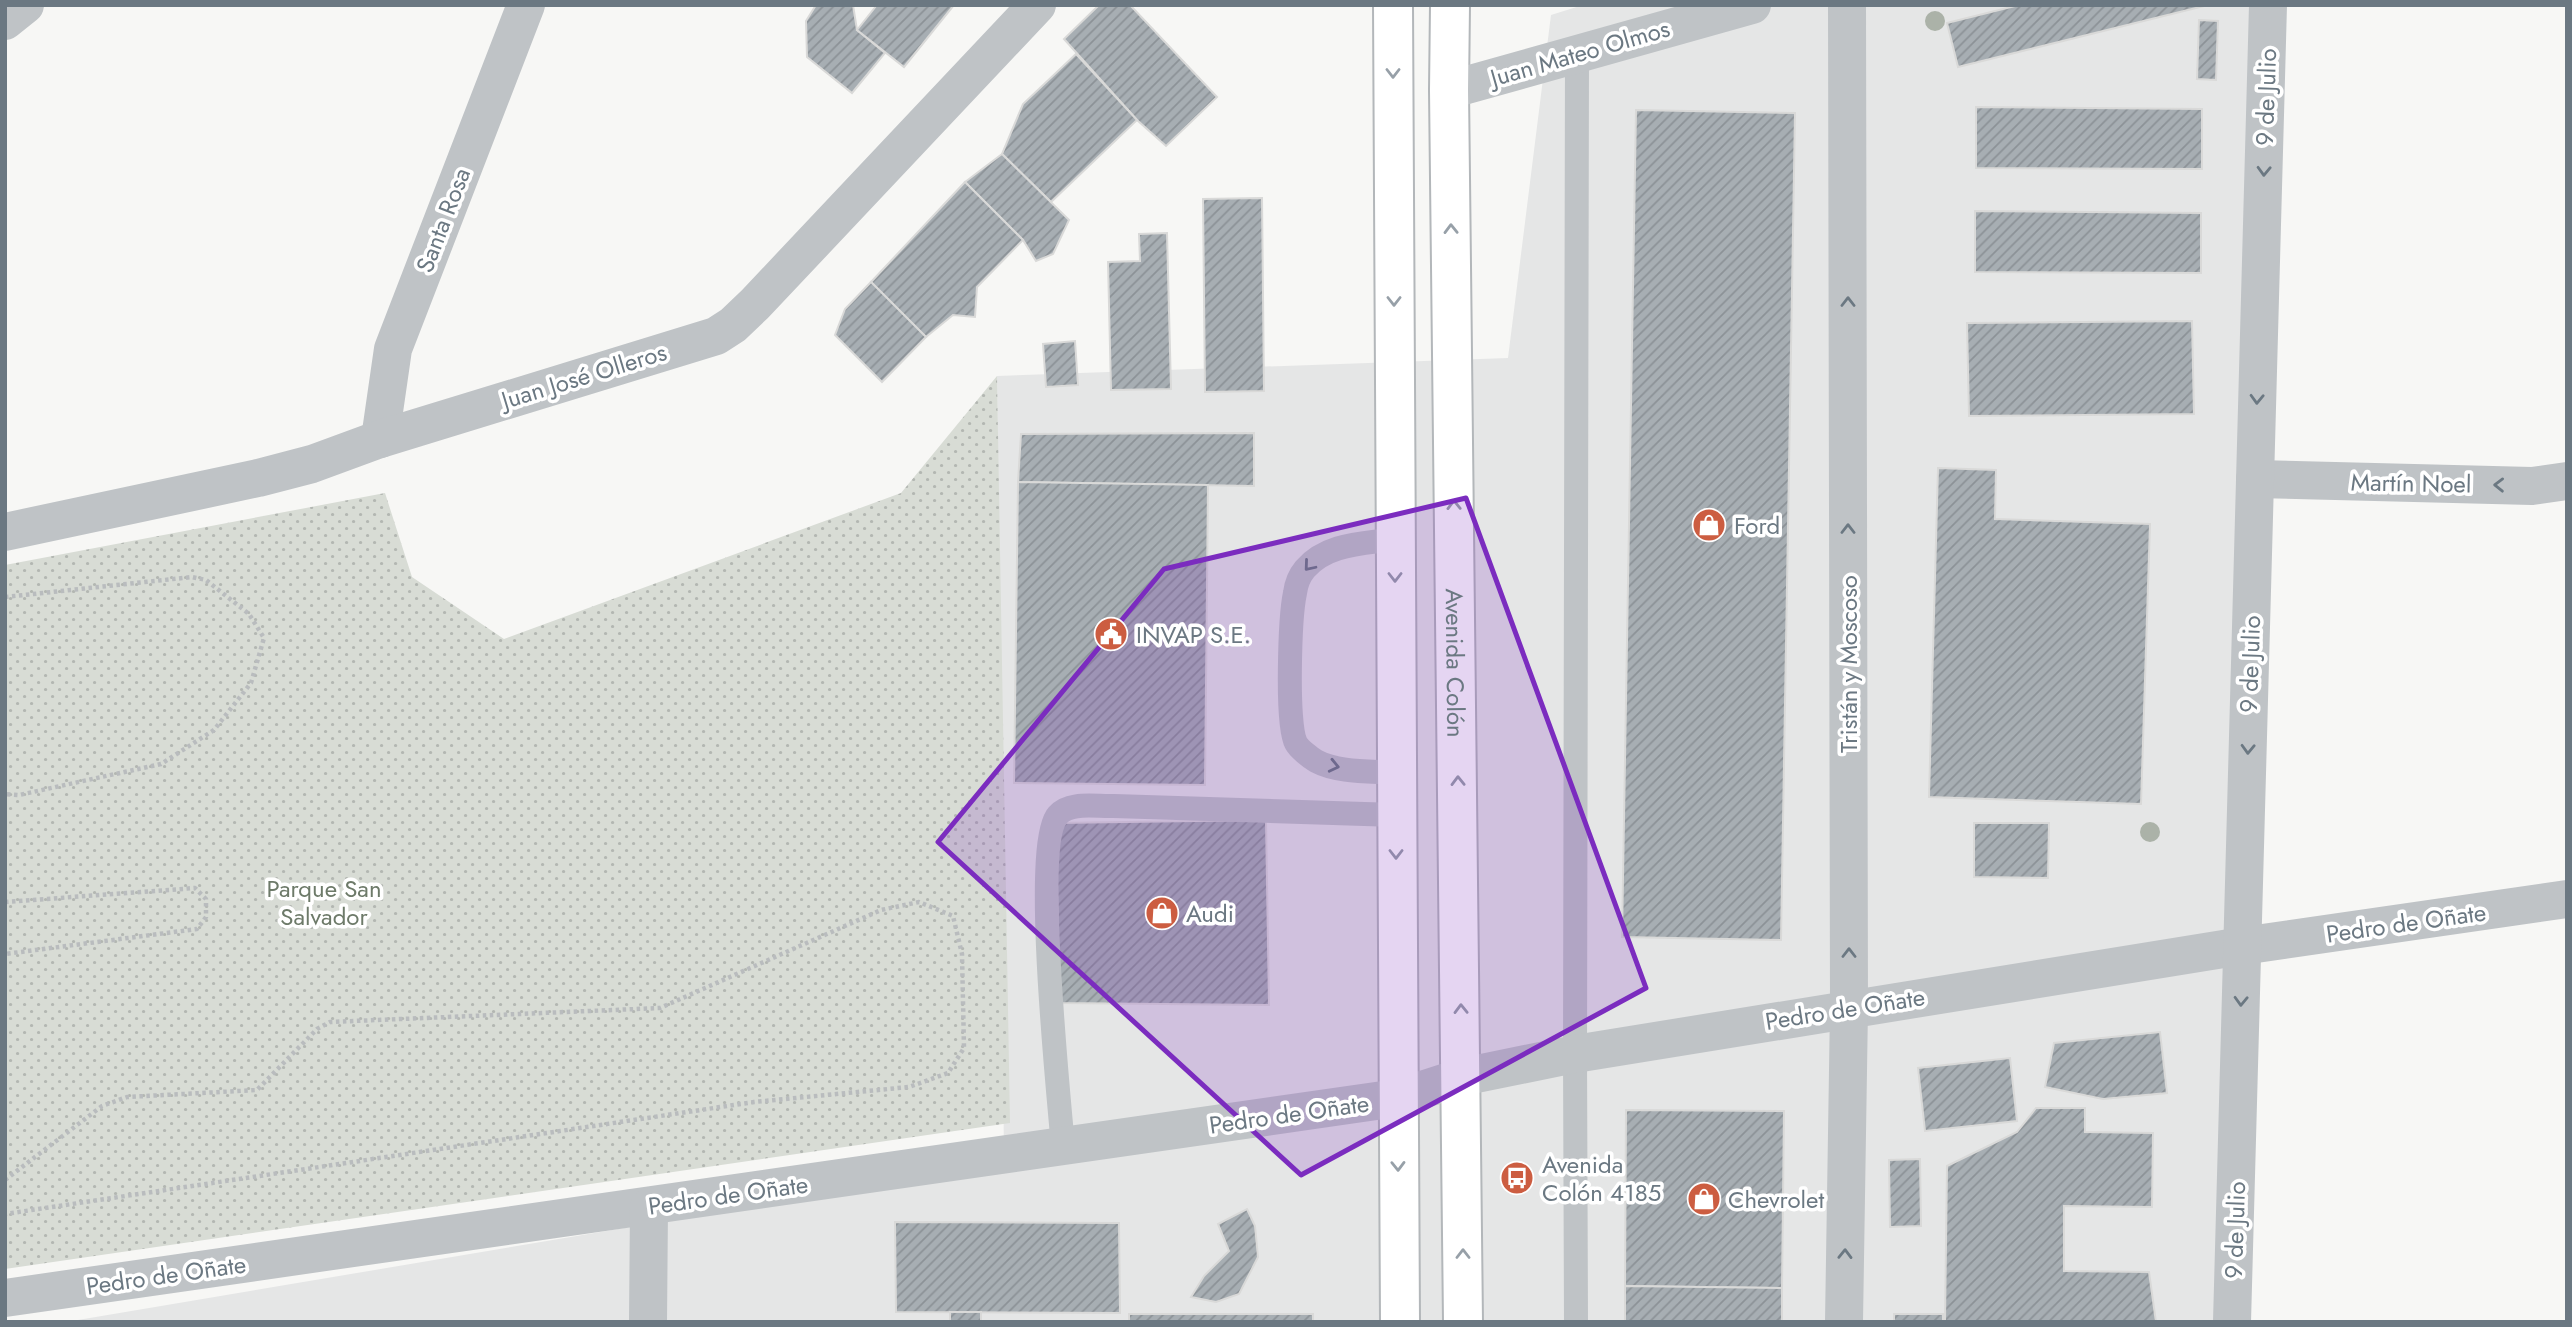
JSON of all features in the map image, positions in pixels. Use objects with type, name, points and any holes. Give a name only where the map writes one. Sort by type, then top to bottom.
[{"type":"main road","points":[[1393,5],[1400,1322]]},
{"type":"main road","name":"Avenida Colón","points":[[1450,5],[1463,1322]]},
{"type":"street","points":[[5,21],[25,5]]},
{"type":"street","name":"Santa Rosa","points":[[380,439],[393,349],[526,5]]},
{"type":"street","name":"Juan José Olleros","points":[[5,532],[312,464],[380,439],[716,336],[733,326],[1037,5]]},
{"type":"street","name":"Juan Mateo Olmos","points":[[1449,90],[1752,5]]},
{"type":"street","name":"Tristán y Moscoso","points":[[1844,1322],[1849,1008],[1847,5]]},
{"type":"street","name":"9 de Julio","points":[[2232,1322],[2268,5]]},
{"type":"street","name":"Martín Noel","points":[[2255,479],[2532,486],[2567,481]]},
{"type":"street","name":"Pedro de Oñate","points":[[5,1298],[1397,1098],[1462,1077],[1575,1054],[2242,946],[2567,899]]},
{"type":"street","points":[[648,1322],[649,1206]]},
{"type":"lane","points":[[1576,1322],[1577,54]]},
{"type":"lane","points":[[1395,539],[1338,548],[1318,556],[1303,571],[1295,592],[1291,633],[1290,714],[1296,744],[1316,761],[1338,768],[1396,773]]},
{"type":"lane","points":[[1063,1147],[1046,920],[1048,857],[1056,816],[1069,807],[1114,806],[1396,815]]},
{"type":"path","points":[[5,597],[192,576],[206,580],[249,614],[264,638],[251,683],[214,730],[161,764],[19,794],[5,794]]},
{"type":"path","points":[[5,902],[195,888],[206,898],[206,917],[197,929],[5,954]]},
{"type":"path","points":[[5,1180],[102,1106],[127,1097],[257,1090],[317,1029],[330,1022],[660,1008],[881,910],[919,902],[953,916],[962,954],[964,1048],[948,1073],[909,1087],[754,1102],[5,1214]]},
{"type":"highlighted area","points":[[1466,498],[1646,988],[1301,1175],[938,842],[1164,569]]},
{"type":"shaded area","points":[[1583,5],[2258,5],[2237,1322],[66,1322],[1004,1164],[997,376],[1508,358],[1551,15]]},
{"type":"green space","name":"Parque San Salvador","points":[[997,376],[1010,1123],[5,1269],[5,565],[385,493],[412,577],[504,639],[901,493]]},
{"type":"building","points":[[816,5],[853,5],[857,30],[885,53],[852,93],[807,57],[806,21]]},
{"type":"building","points":[[877,5],[954,5],[904,67],[857,30]]},
{"type":"building","points":[[1099,5],[1130,5],[1217,97],[1166,146],[1137,120],[1064,39]]},
{"type":"building","points":[[2019,5],[2208,5],[1958,67],[1947,23]]},
{"type":"building","points":[[2199,20],[2218,21],[2216,80],[2197,79]]},
{"type":"building","points":[[1076,54],[1137,120],[1051,202],[1002,154],[1023,104]]},
{"type":"building","points":[[1976,107],[2202,109],[2202,169],[1976,168]]},
{"type":"building","name":"Ford","points":[[1636,110],[1795,113],[1781,940],[1622,937]]},
{"type":"building","points":[[1002,154],[1069,220],[1053,254],[1036,261],[1023,240],[965,182]]},
{"type":"building","points":[[965,182],[1023,240],[977,287],[975,317],[953,315],[926,337],[871,282]]},
{"type":"building","points":[[1262,198],[1264,391],[1205,392],[1203,199]]},
{"type":"building","points":[[1975,211],[2201,213],[2201,273],[1975,272]]},
{"type":"building","points":[[1167,233],[1171,389],[1111,390],[1108,262],[1140,261],[1139,234]]},
{"type":"building","points":[[871,282],[926,337],[882,382],[835,335],[845,309]]},
{"type":"building","points":[[2192,321],[2194,414],[1969,416],[1967,323]]},
{"type":"building","points":[[1075,341],[1078,385],[1046,387],[1043,344]]},
{"type":"building","points":[[1254,433],[1254,486],[1018,482],[1021,434]]},
{"type":"building","points":[[1938,468],[1996,470],[1995,519],[2150,524],[2141,804],[1929,797]]},
{"type":"building","name":"INVAP S.E.","points":[[1018,482],[1208,485],[1205,785],[1014,783]]},
{"type":"building","name":"Audi","points":[[1266,820],[1269,1005],[1059,1003],[1056,823]]},
{"type":"building","points":[[1974,823],[2049,823],[2048,878],[1974,877]]},
{"type":"building","points":[[2160,1032],[2167,1093],[2103,1099],[2045,1087],[2054,1043]]},
{"type":"building","points":[[2010,1058],[2017,1121],[1925,1131],[1918,1068]]},
{"type":"building","points":[[2036,1108],[2085,1108],[2085,1132],[2153,1133],[2152,1207],[2064,1206],[2064,1271],[2149,1272],[2156,1322],[1945,1322],[1947,1166],[2017,1132]]},
{"type":"building","name":"Chevrolet","points":[[1626,1110],[1784,1111],[1782,1288],[1625,1286]]},
{"type":"building","points":[[1920,1159],[1921,1226],[1890,1227],[1889,1160]]},
{"type":"building","points":[[1247,1209],[1255,1226],[1258,1257],[1239,1294],[1216,1302],[1191,1297],[1204,1276],[1229,1251],[1218,1224]]},
{"type":"building","points":[[895,1222],[1119,1223],[1120,1313],[896,1312]]},
{"type":"building","points":[[1625,1286],[1782,1288],[1782,1322],[1625,1322]]},
{"type":"building","points":[[950,1312],[981,1312],[981,1322],[950,1322]]},
{"type":"building","points":[[1129,1314],[1313,1314],[1313,1322],[1129,1322]]},
{"type":"building","points":[[1894,1314],[1943,1314],[1943,1322],[1894,1322]]},
{"type":"place","name":"Ford","points":[[1709,525]]},
{"type":"place","name":"INVAP S.E.","points":[[1111,634]]},
{"type":"place","name":"Audi","points":[[1162,913]]},
{"type":"place","name":"Avenida Colón 4185","points":[[1517,1178]]},
{"type":"place","name":"Chevrolet","points":[[1704,1199]]}]
